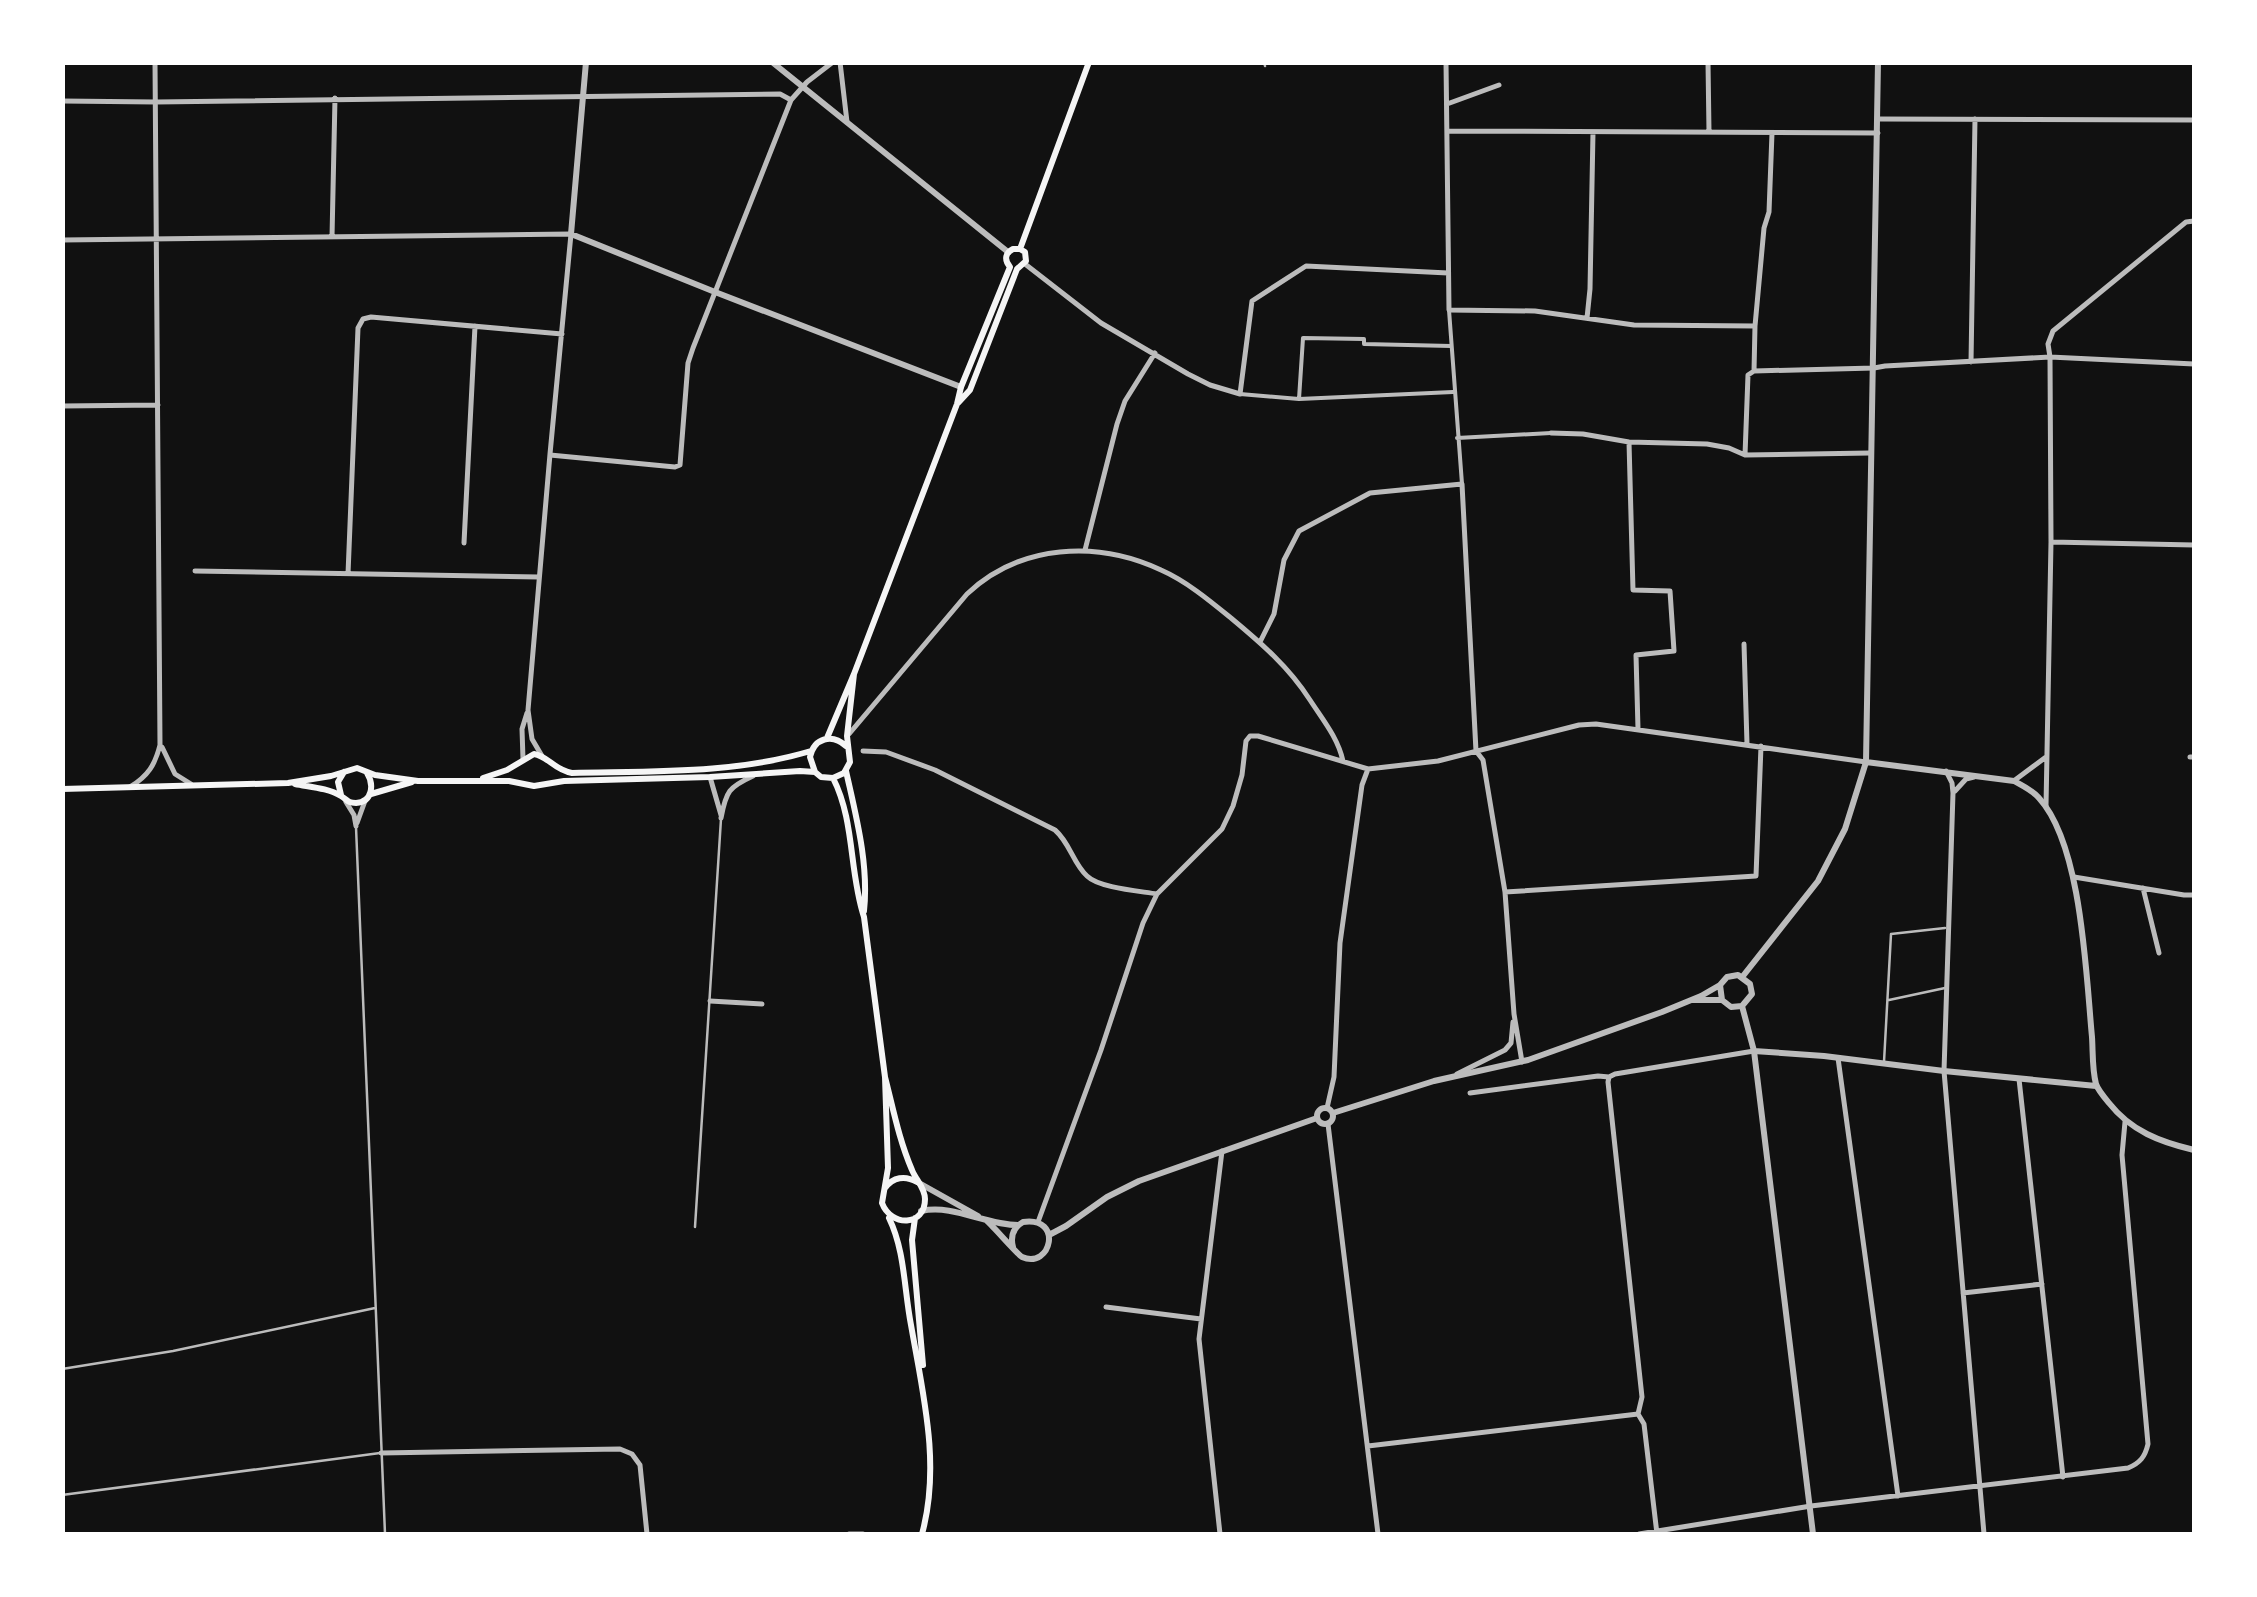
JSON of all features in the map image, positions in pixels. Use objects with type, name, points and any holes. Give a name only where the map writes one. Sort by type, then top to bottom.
[{"type":"main road","points":[[1020,249],[1090,62]]},
{"type":"main road","points":[[826,738],[854,674],[961,387],[1026,255],[1015,248],[1008,252],[1006,260],[1018,266]]},
{"type":"main road","points":[[957,404],[970,390],[1018,266]]},
{"type":"main road","points":[[854,674],[846,770],[858,816],[866,895],[864,917]]},
{"type":"main road","points":[[815,772],[810,762],[816,743],[826,738],[840,740],[847,747]]},
{"type":"main road","points":[[477,780],[532,754],[572,773],[715,769],[776,761],[811,751]]},
{"type":"main road","points":[[522,760],[519,773],[525,783]]},
{"type":"main road","points":[[538,786],[549,777],[550,764]]},
{"type":"main road","points":[[62,789],[288,783],[356,768],[418,781],[477,780],[538,786],[572,781],[815,772],[833,778],[846,770]]},
{"type":"main road","points":[[343,797],[338,782],[345,771]]},
{"type":"main road","points":[[367,773],[372,783],[368,797]]},
{"type":"main road","points":[[833,778],[848,822],[885,1077],[888,1168],[882,1201],[899,1242],[910,1324],[924,1387]]},
{"type":"main road","points":[[288,783],[321,788],[356,803],[385,788],[418,781]]},
{"type":"main road","points":[[885,1077],[903,1146],[925,1197],[912,1240],[930,1484],[922,1534]]},
{"type":"main road","points":[[883,1190],[900,1177],[918,1182]]},
{"type":"main road","points":[[884,1208],[899,1220],[918,1214]]},
{"type":"street","points":[[129,788],[151,770],[160,745],[155,62]]},
{"type":"street","points":[[522,760],[586,62]]},
{"type":"street","points":[[772,62],[1008,252]]},
{"type":"street","points":[[550,454],[675,467],[680,464],[688,364],[715,292],[791,100],[832,62]]},
{"type":"street","points":[[840,62],[847,122]]},
{"type":"street","points":[[1446,62],[1449,310],[1476,751],[1483,760],[1505,892],[1514,1014],[1522,1062]]},
{"type":"street","points":[[1708,62],[1709,132]]},
{"type":"street","points":[[1743,976],[1818,881],[1845,829],[1866,762],[1878,62]]},
{"type":"street","points":[[1447,104],[1500,85]]},
{"type":"street","points":[[62,101],[780,94],[791,100]]},
{"type":"street","points":[[332,237],[335,98]]},
{"type":"street","points":[[1878,119],[2194,120]]},
{"type":"street","points":[[1971,362],[1975,119]]},
{"type":"street","points":[[1447,131],[1878,134]]},
{"type":"street","points":[[1587,318],[1593,132]]},
{"type":"street","points":[[1754,371],[1754,326],[1769,212],[1772,133]]},
{"type":"street","points":[[2046,807],[2051,542],[2048,344],[2053,331],[2186,222],[2194,222]]},
{"type":"street","points":[[62,240],[572,234],[961,387]]},
{"type":"street","points":[[1018,266],[1101,323],[1210,385],[1240,394],[1298,398],[1454,392]]},
{"type":"street","points":[[1240,394],[1252,301],[1306,266],[1448,272]]},
{"type":"street","points":[[1449,310],[1535,311],[1634,325],[1754,326]]},
{"type":"street","points":[[348,574],[358,328],[363,319],[562,334]]},
{"type":"street","points":[[464,543],[474,326]]},
{"type":"street","points":[[1298,398],[1303,338],[1364,338],[1364,344],[1451,346]]},
{"type":"street","points":[[1085,550],[1117,424],[1125,402],[1156,353]]},
{"type":"street","points":[[1745,455],[1748,376],[1754,371],[2050,357],[2194,364]]},
{"type":"street","points":[[62,406],[158,405]]},
{"type":"street","points":[[1458,438],[1584,434],[1629,442],[1707,444],[1745,455],[1873,453]]},
{"type":"street","points":[[1629,442],[1634,590],[1670,591],[1674,652],[1636,655],[1638,730]]},
{"type":"street","points":[[1260,642],[1274,614],[1284,560],[1299,531],[1370,493],[1462,484]]},
{"type":"street","points":[[2051,542],[2194,545]]},
{"type":"street","points":[[847,736],[980,582],[1008,566],[1044,553],[1085,550],[1122,556],[1163,570],[1210,600],[1260,642],[1299,683],[1340,746],[1342,761]]},
{"type":"street","points":[[195,571],[540,577]]},
{"type":"street","points":[[1744,644],[1747,744]]},
{"type":"street","points":[[528,710],[532,739],[542,756]]},
{"type":"street","points":[[1038,1222],[1144,923],[1157,894],[1222,829],[1233,806],[1250,736],[1368,769],[1438,761],[1596,724],[2014,781],[2030,789],[2046,807],[2057,826],[2074,877],[2084,943],[2096,1086],[2125,1122],[2152,1137],[2194,1150]]},
{"type":"street","points":[[160,745],[174,774],[195,786]]},
{"type":"street","points":[[1505,892],[1756,876],[1761,746]]},
{"type":"street","points":[[862,751],[886,752],[935,770],[1054,830],[1065,838],[1086,876],[1098,883],[1157,894]]},
{"type":"street","points":[[2014,781],[2048,755]]},
{"type":"street","points":[[1368,769],[1362,785],[1340,944],[1330,1111],[1333,1118],[1328,1124],[1378,1534]]},
{"type":"street","points":[[1946,772],[1953,793],[1944,1071],[1984,1534]]},
{"type":"street","points":[[721,818],[729,790],[757,774]]},
{"type":"street","points":[[1953,793],[1966,779],[1977,776]]},
{"type":"street","points":[[710,777],[721,818]]},
{"type":"street","points":[[343,797],[356,826]]},
{"type":"street","points":[[356,826],[368,797]]},
{"type":"street","points":[[2074,877],[2194,895]]},
{"type":"street","points":[[2143,888],[2159,953]]},
{"type":"street","points":[[1328,1124],[1320,1122],[1319,1111],[1522,1062],[1692,1000],[1727,977],[1743,976],[1752,989],[1750,999],[1742,1006],[1731,1006],[1722,1000],[1692,1000]]},
{"type":"street","points":[[1720,985],[1722,1000]]},
{"type":"street","points":[[710,1001],[762,1004]]},
{"type":"street","points":[[1742,1006],[1754,1051],[1814,1534]]},
{"type":"street","points":[[1449,1077],[1507,1048],[1512,1039],[1514,1014]]},
{"type":"street","points":[[1470,1093],[1609,1077],[1754,1051],[2096,1086]]},
{"type":"street","points":[[1838,1058],[1898,1496]]},
{"type":"street","points":[[1609,1077],[1642,1397],[1638,1414],[1644,1424],[1657,1533]]},
{"type":"street","points":[[2019,1078],[2063,1476]]},
{"type":"street","points":[[1049,1235],[1133,1183],[1318,1118]]},
{"type":"street","points":[[1639,1534],[1811,1506],[2138,1464],[2148,1444],[2122,1155],[2125,1122]]},
{"type":"street","points":[[1220,1534],[1200,1348],[1222,1151]]},
{"type":"street","points":[[918,1182],[985,1220],[1021,1256],[1034,1258],[1044,1252],[1050,1241],[1038,1222],[997,1224],[985,1220],[943,1209],[918,1214]]},
{"type":"street","points":[[1013,1247],[1012,1235],[1019,1224]]},
{"type":"street","points":[[1963,1293],[2042,1284]]},
{"type":"street","points":[[1106,1306],[1201,1319]]},
{"type":"street","points":[[1367,1446],[1638,1414]]},
{"type":"street","points":[[381,1453],[620,1450],[632,1454],[640,1465],[647,1534]]},
{"type":"street","points":[[849,1534],[864,1534]]},
{"type":"lane","points":[[695,1227],[721,818]]},
{"type":"lane","points":[[356,826],[385,1534]]},
{"type":"lane","points":[[1884,1063],[1891,934],[1949,928]]},
{"type":"lane","points":[[1888,1000],[1947,988]]},
{"type":"lane","points":[[62,1369],[174,1351],[376,1308]]},
{"type":"lane","points":[[62,1495],[381,1453]]}]
